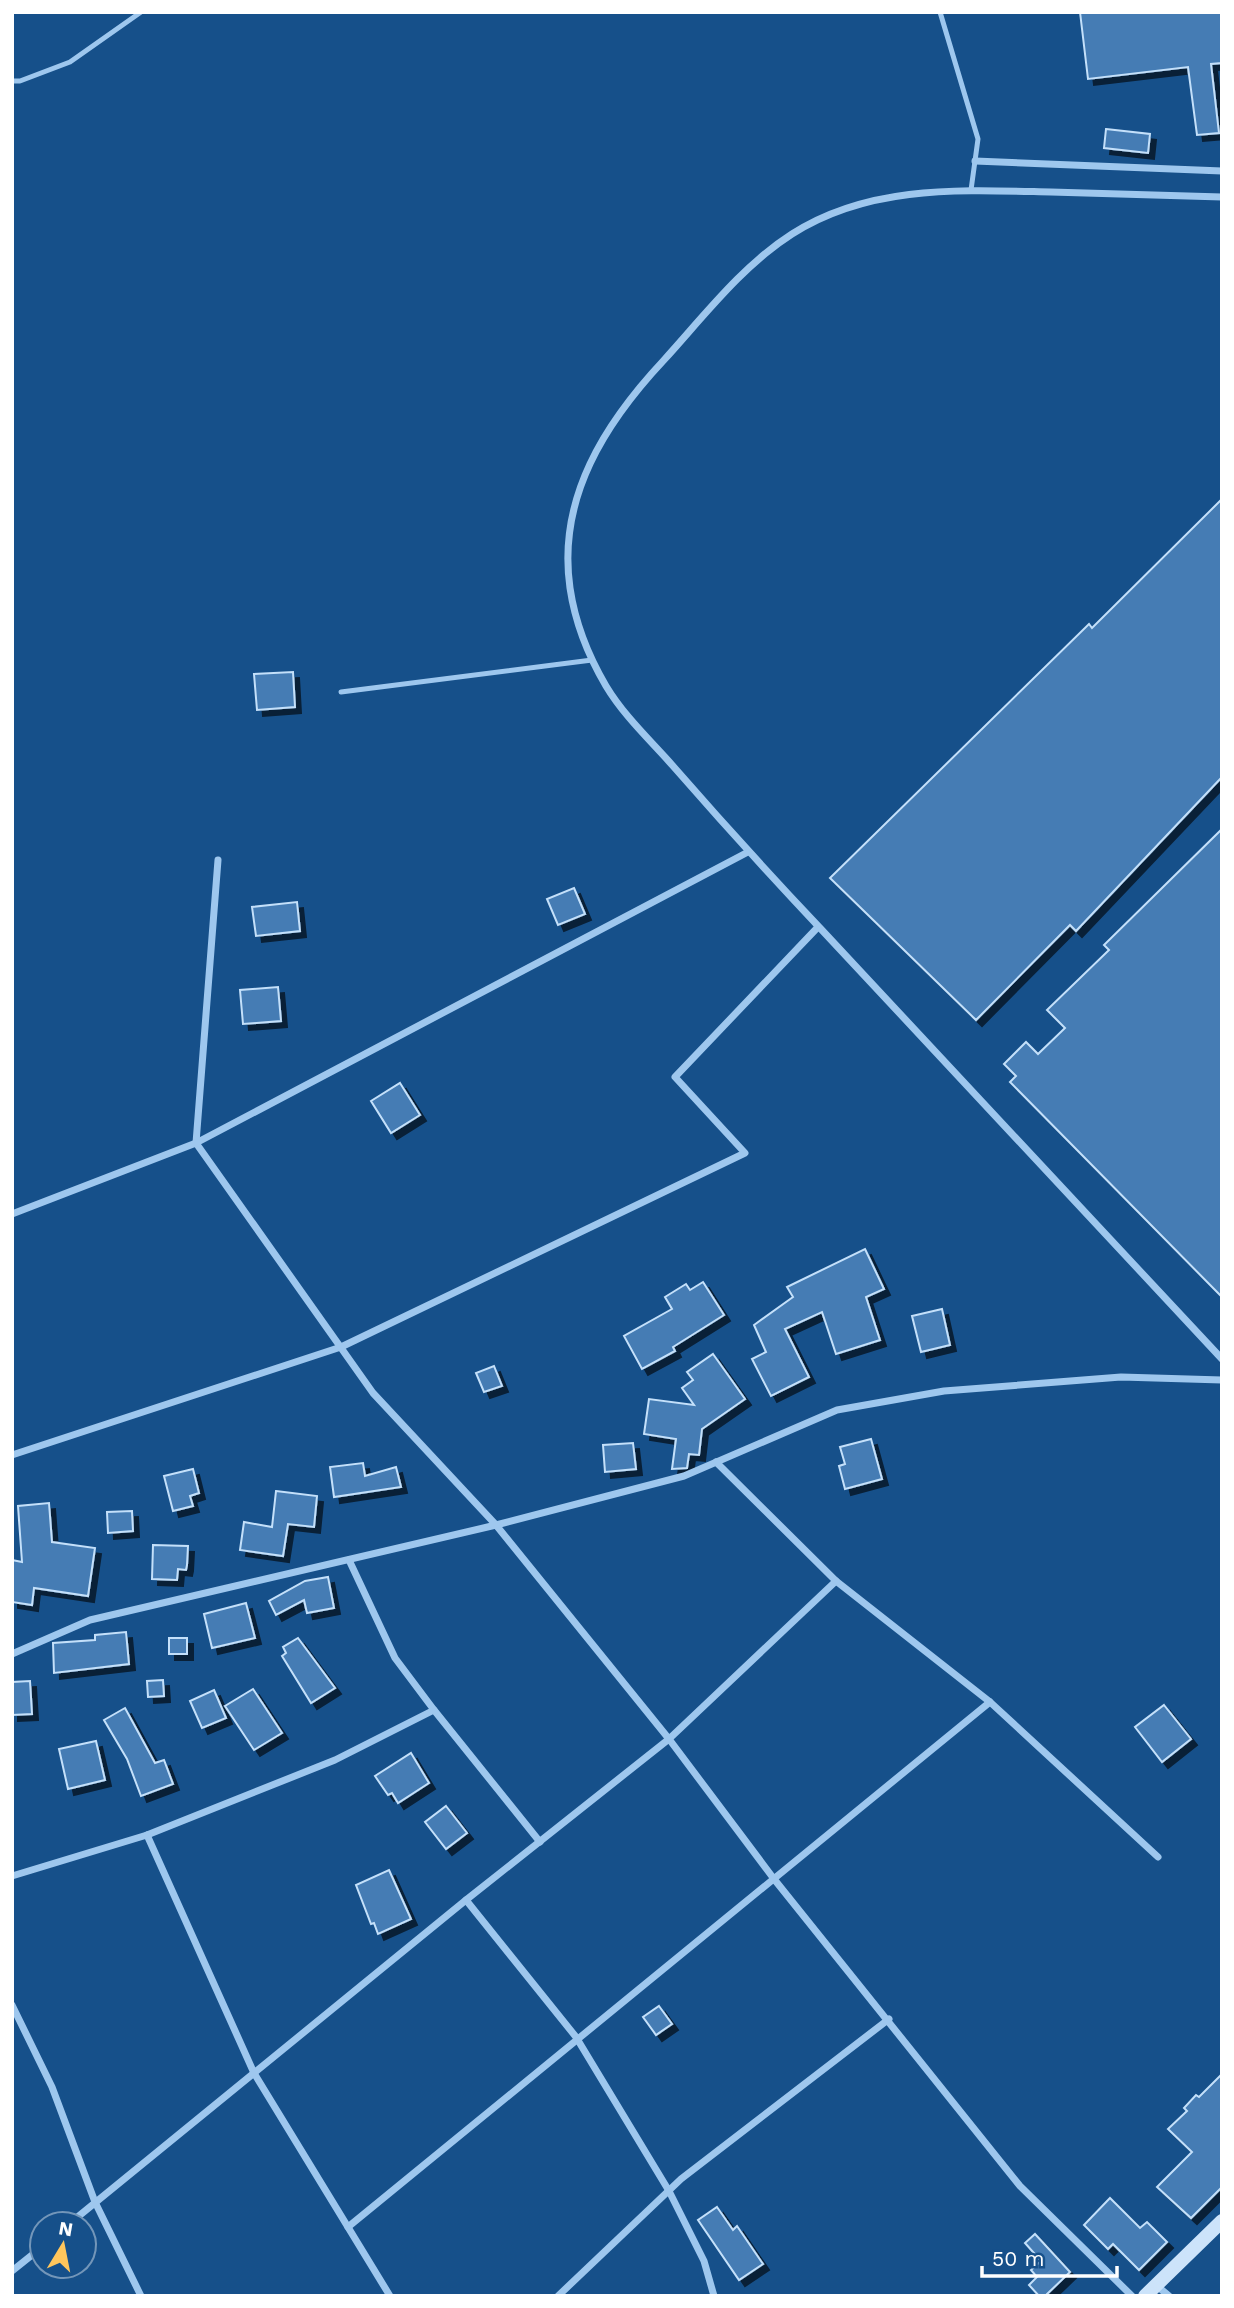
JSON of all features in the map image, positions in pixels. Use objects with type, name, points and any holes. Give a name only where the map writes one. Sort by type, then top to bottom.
[{"type":"street","points":[[975,161],[1222,171]]},
{"type":"street","points":[[1222,197],[971,190],[898,195],[859,203],[794,232],[744,272],[632,395],[593,453],[578,490],[570,527],[570,590],[579,625],[592,660],[626,715],[748,852],[1222,1359]]},
{"type":"street","points":[[12,1214],[196,1143],[748,852]]},
{"type":"street","points":[[218,860],[196,1143],[373,1393],[496,1525],[1020,2186],[1132,2296]]},
{"type":"street","points":[[12,1455],[341,1347],[745,1153],[675,1077],[818,927]]},
{"type":"street","points":[[12,1654],[90,1620],[496,1525],[684,1476],[837,1410],[944,1391],[1121,1377],[1222,1380]]},
{"type":"street","points":[[716,1462],[836,1581],[990,1702],[1158,1857]]},
{"type":"street","points":[[349,1560],[395,1658],[540,1842]]},
{"type":"street","points":[[86,2210],[466,1900],[669,1740],[836,1581]]},
{"type":"street","points":[[348,2227],[576,2037],[990,1702]]},
{"type":"street","points":[[12,1876],[147,1835],[335,1760],[434,1710]]},
{"type":"street","points":[[147,1835],[254,2073],[390,2296]]},
{"type":"street","points":[[466,1900],[576,2037],[669,2191],[704,2261],[714,2296]]},
{"type":"street","points":[[12,2005],[52,2087],[95,2202],[141,2296]]},
{"type":"street","points":[[558,2296],[669,2191],[889,2019]]},
{"type":"street","points":[[1145,2296],[1222,2221]]},
{"type":"street","points":[[12,2272],[28,2259]]},
{"type":"street","points":[[1156,2285],[1170,2296]]},
{"type":"lane","points":[[12,81],[20,81],[70,62],[141,12]]},
{"type":"lane","points":[[940,12],[978,139],[971,190]]},
{"type":"lane","points":[[341,692],[592,660]]},
{"type":"building","points":[[1080,12],[1222,12],[1222,63],[1211,64],[1219,133],[1197,135],[1188,67],[1088,79]]},
{"type":"building","points":[[1106,129],[1150,134],[1148,153],[1104,148]]},
{"type":"building","points":[[1222,499],[1222,777],[1076,931],[1070,925],[976,1020],[830,878],[1089,624],[1092,628]]},
{"type":"building","points":[[293,672],[295,707],[257,710],[254,674]]},
{"type":"building","points":[[1222,829],[1222,1297],[1010,1082],[1016,1076],[1004,1064],[1026,1042],[1038,1054],[1065,1028],[1047,1010],[1109,950],[1104,945]]},
{"type":"building","points":[[574,888],[585,914],[558,925],[547,899]]},
{"type":"building","points":[[297,902],[300,931],[256,936],[252,907]]},
{"type":"building","points":[[278,987],[281,1021],[243,1024],[240,990]]},
{"type":"building","points":[[400,1083],[420,1115],[391,1133],[371,1101]]},
{"type":"building","points":[[865,1249],[884,1289],[866,1297],[880,1340],[836,1354],[822,1312],[785,1329],[809,1377],[771,1396],[752,1359],[766,1352],[754,1325],[793,1297],[787,1287]]},
{"type":"building","points":[[703,1282],[724,1315],[673,1347],[675,1351],[642,1369],[624,1336],[672,1309],[665,1297],[686,1284],[690,1290]]},
{"type":"building","points":[[942,1309],[950,1345],[921,1352],[912,1316]]},
{"type":"building","points":[[713,1354],[745,1399],[702,1429],[699,1455],[689,1454],[687,1468],[672,1469],[676,1439],[644,1434],[649,1399],[694,1405],[682,1388],[693,1380],[687,1372]]},
{"type":"building","points":[[494,1366],[502,1386],[484,1392],[476,1373]]},
{"type":"building","points":[[871,1439],[882,1479],[845,1489],[839,1466],[845,1464],[840,1447]]},
{"type":"building","points":[[633,1443],[636,1469],[605,1472],[603,1445]]},
{"type":"building","points":[[363,1463],[365,1476],[396,1467],[401,1487],[334,1497],[330,1467]]},
{"type":"building","points":[[193,1469],[199,1493],[190,1496],[193,1506],[173,1511],[164,1476]]},
{"type":"building","points":[[276,1491],[317,1496],[314,1527],[288,1524],[283,1556],[240,1550],[244,1522],[272,1527]]},
{"type":"building","points":[[49,1503],[52,1542],[95,1548],[88,1596],[34,1588],[32,1605],[12,1602],[12,1560],[22,1562],[18,1506]]},
{"type":"building","points":[[132,1511],[133,1531],[108,1533],[107,1512]]},
{"type":"building","points":[[153,1545],[188,1546],[186,1570],[178,1569],[177,1580],[152,1579]]},
{"type":"building","points":[[328,1577],[334,1608],[307,1613],[304,1600],[276,1615],[269,1601],[305,1581]]},
{"type":"building","points":[[246,1603],[255,1638],[212,1648],[204,1614]]},
{"type":"building","points":[[126,1632],[129,1664],[54,1673],[53,1643],[95,1640],[95,1635]]},
{"type":"building","points":[[169,1638],[187,1638],[187,1654],[169,1654]]},
{"type":"building","points":[[298,1638],[335,1688],[311,1703],[282,1656],[286,1653],[283,1647]]},
{"type":"building","points":[[163,1680],[164,1696],[148,1697],[147,1681]]},
{"type":"building","points":[[30,1681],[32,1714],[12,1715],[12,1682]]},
{"type":"building","points":[[253,1689],[282,1733],[254,1750],[225,1706]]},
{"type":"building","points":[[214,1690],[226,1718],[202,1728],[190,1701]]},
{"type":"building","points":[[1164,1705],[1191,1739],[1162,1762],[1135,1727]]},
{"type":"building","points":[[125,1708],[155,1763],[164,1760],[173,1784],[141,1796],[127,1759],[104,1720]]},
{"type":"building","points":[[96,1741],[105,1780],[68,1789],[59,1749]]},
{"type":"building","points":[[411,1753],[429,1783],[398,1803],[392,1793],[388,1795],[375,1776]]},
{"type":"building","points":[[446,1806],[467,1833],[446,1849],[425,1822]]},
{"type":"building","points":[[389,1870],[411,1919],[378,1934],[374,1923],[371,1924],[356,1885]]},
{"type":"building","points":[[659,2006],[672,2024],[656,2035],[643,2017]]},
{"type":"building","points":[[1222,2074],[1222,2187],[1191,2218],[1157,2187],[1192,2152],[1168,2129],[1187,2111],[1184,2108],[1196,2095],[1199,2097]]},
{"type":"building","points":[[1110,2198],[1140,2228],[1147,2222],[1167,2242],[1139,2270],[1113,2244],[1108,2249],[1084,2225]]},
{"type":"building","points":[[717,2207],[733,2230],[737,2226],[763,2264],[739,2280],[698,2220]]},
{"type":"building","points":[[1035,2234],[1070,2272],[1045,2296],[1039,2296],[1029,2285],[1037,2277],[1031,2270],[1041,2261],[1025,2243]]}]
